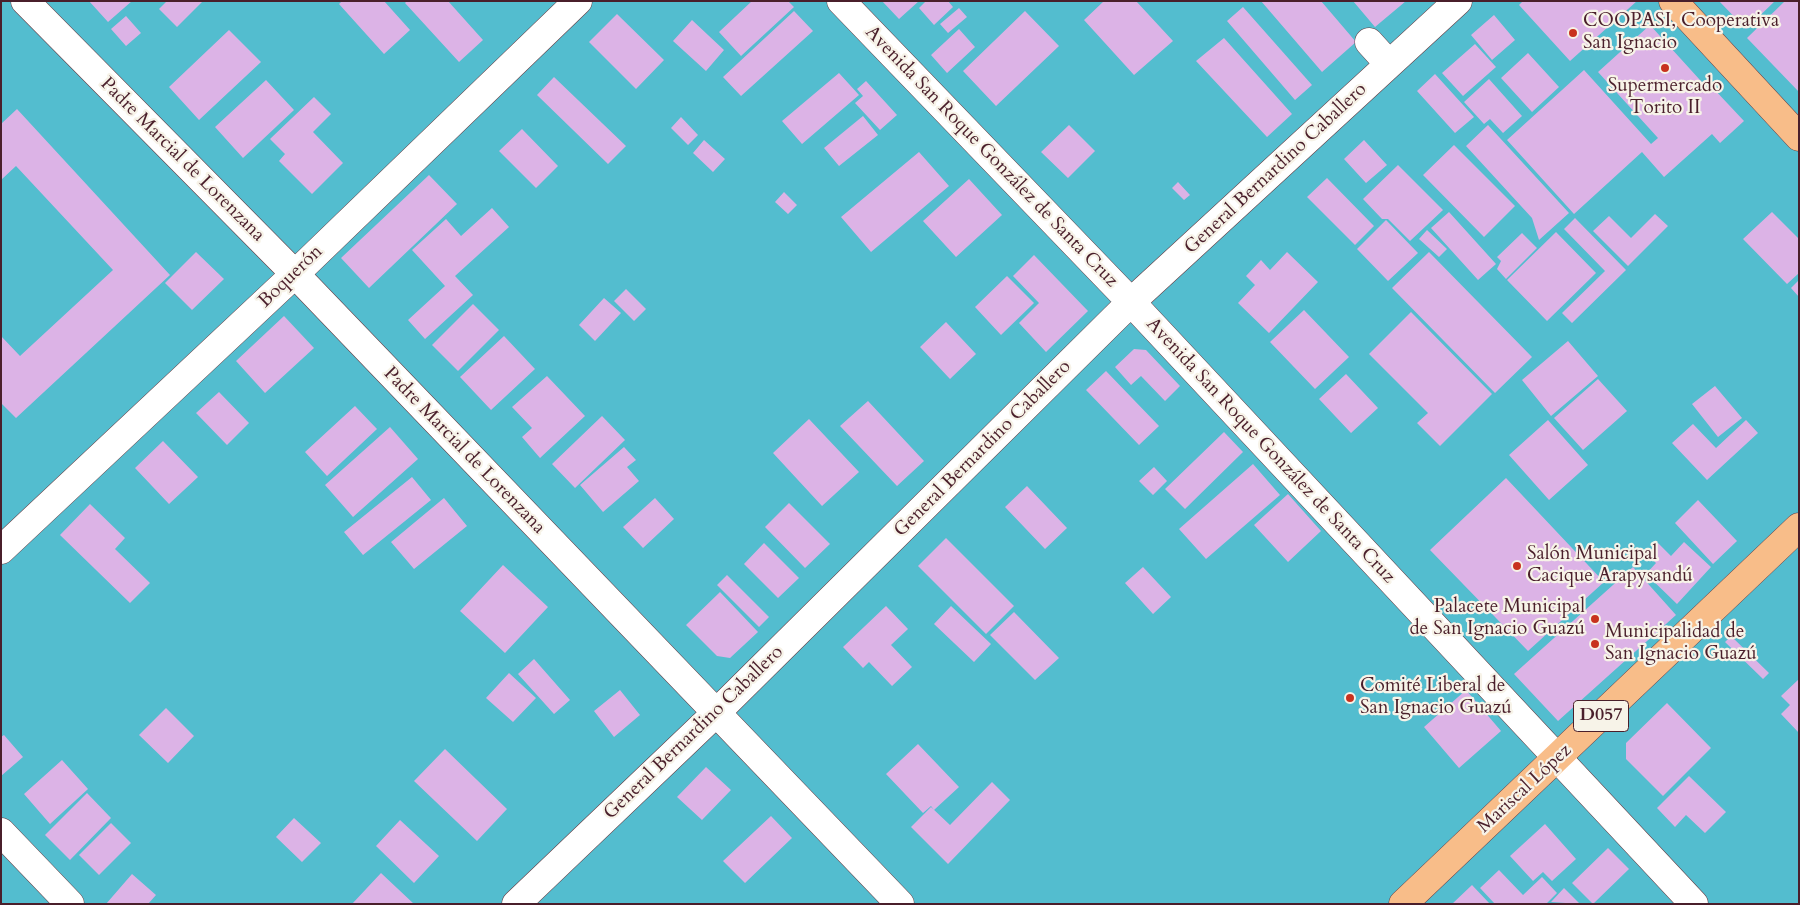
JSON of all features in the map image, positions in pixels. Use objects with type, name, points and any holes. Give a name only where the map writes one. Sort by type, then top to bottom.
[{"type":"main road","points":[[1673,1],[1799,138]]},
{"type":"main road","name":"Mariscal López","points":[[1403,904],[1558,759],[1799,527]]},
{"type":"street","name":"Padre Marcial de Lorenzana","points":[[25,1],[295,274],[900,904]]},
{"type":"street","name":"Boquerón","points":[[1,550],[295,274],[578,1]]},
{"type":"street","name":"Avenida San Roque González de Santa Cruz","points":[[841,1],[1131,302],[1694,904]]},
{"type":"street","name":"General Bernardino Caballero","points":[[516,904],[716,714],[1131,302],[1458,1]]},
{"type":"street","points":[[1370,42],[1389,64]]},
{"type":"street","points":[[1,832],[70,904]]},
{"type":"water","points":[[1,1],[1799,1],[1799,904],[1,904]]},
{"type":"building","points":[[89,1],[132,1],[108,22]]},
{"type":"building","points":[[167,1],[203,1],[177,27],[159,9]]},
{"type":"building","points":[[342,1],[384,1],[410,30],[384,54],[339,4]]},
{"type":"building","points":[[407,1],[448,1],[483,40],[459,62],[405,3]]},
{"type":"building","points":[[752,1],[788,1],[794,7],[741,56],[719,32]]},
{"type":"building","points":[[882,1],[919,1],[899,19]]},
{"type":"building","points":[[926,1],[948,1],[953,7],[934,25],[919,8]]},
{"type":"building","points":[[1104,1],[1136,1],[1173,41],[1134,75],[1084,20]]},
{"type":"building","points":[[1261,1],[1321,1],[1356,42],[1322,72]]},
{"type":"building","points":[[1353,1],[1406,1],[1375,27]]},
{"type":"building","name":"COOPASI, Cooperativa San Ignacio","points":[[1523,1],[1637,1],[1570,61],[1519,5]]},
{"type":"building","points":[[1719,1],[1775,1],[1746,29]]},
{"type":"building","points":[[1785,1],[1799,1],[1799,92],[1747,38]]},
{"type":"building","points":[[1243,7],[1312,85],[1295,100],[1227,21]]},
{"type":"building","points":[[959,8],[967,17],[948,33],[940,24]]},
{"type":"building","points":[[794,11],[813,31],[741,96],[723,77]]},
{"type":"building","points":[[1025,11],[1059,46],[996,106],[963,71]]},
{"type":"building","points":[[617,14],[664,60],[636,89],[589,42]]},
{"type":"building","points":[[1494,15],[1515,40],[1492,60],[1471,35]]},
{"type":"building","points":[[126,16],[141,33],[126,46],[111,29]]},
{"type":"building","points":[[692,20],[724,50],[706,71],[673,41]]},
{"type":"building","points":[[1650,25],[1710,91],[1713,88],[1744,121],[1720,143],[1712,134],[1664,177],[1642,152],[1574,214],[1507,140],[1584,70],[1651,144],[1658,138],[1598,72]]},
{"type":"building","points":[[959,29],[975,47],[947,73],[931,55]]},
{"type":"building","points":[[229,30],[261,62],[199,120],[169,87]]},
{"type":"building","points":[[1224,38],[1292,114],[1267,137],[1196,61]]},
{"type":"building","points":[[1475,44],[1496,67],[1463,96],[1442,73]]},
{"type":"building","points":[[1528,53],[1559,87],[1532,112],[1501,78]]},
{"type":"building","points":[[839,73],[859,95],[802,144],[782,121]]},
{"type":"building","points":[[1435,74],[1474,117],[1455,133],[1417,91]]},
{"type":"building","points":[[554,77],[626,146],[608,164],[537,95]]},
{"type":"building","points":[[1489,79],[1522,116],[1503,133],[1490,119],[1484,124],[1464,102]]},
{"type":"building","points":[[266,80],[294,110],[243,158],[215,127]]},
{"type":"building","points":[[866,81],[897,115],[880,130],[855,103],[863,96],[857,89]]},
{"type":"building","points":[[314,97],[331,114],[313,132],[343,163],[312,194],[279,161],[285,154],[270,139]]},
{"type":"building","points":[[17,109],[170,275],[16,418],[1,403],[1,336],[20,356],[113,270],[16,166],[1,180],[1,124]]},
{"type":"building","points":[[863,116],[878,135],[839,166],[824,148]]},
{"type":"building","points":[[681,117],[698,135],[688,145],[671,128]]},
{"type":"building","points":[[1069,125],[1095,151],[1068,178],[1041,152]]},
{"type":"building","points":[[1488,125],[1569,213],[1539,240],[1532,218],[1466,146]]},
{"type":"building","points":[[522,129],[558,166],[536,188],[499,151]]},
{"type":"building","points":[[704,140],[725,159],[713,172],[693,153]]},
{"type":"building","points":[[1364,140],[1387,165],[1366,183],[1344,159]]},
{"type":"building","points":[[1454,145],[1515,206],[1484,237],[1423,175]]},
{"type":"building","points":[[919,152],[949,186],[871,252],[841,217]]},
{"type":"building","points":[[1398,165],[1443,210],[1410,241],[1388,219],[1382,219],[1363,199]]},
{"type":"building","points":[[429,175],[457,204],[369,288],[341,258]]},
{"type":"building","points":[[1327,178],[1374,226],[1355,245],[1307,197]]},
{"type":"building","points":[[969,179],[1002,215],[956,257],[923,221]]},
{"type":"building","points":[[1178,182],[1190,195],[1184,200],[1172,188]]},
{"type":"building","points":[[784,192],[797,205],[788,214],[775,202]]},
{"type":"building","points":[[492,208],[509,227],[455,276],[473,295],[425,339],[408,320],[445,286],[412,250],[446,219],[461,236]]},
{"type":"building","points":[[1449,212],[1496,264],[1478,280],[1431,228]]},
{"type":"building","points":[[1772,212],[1799,239],[1799,273],[1787,284],[1743,239]]},
{"type":"building","points":[[1655,214],[1668,226],[1628,266],[1593,231],[1609,216],[1631,238]]},
{"type":"building","points":[[1575,218],[1626,270],[1572,323],[1562,313],[1605,271],[1564,229]]},
{"type":"building","points":[[1386,220],[1418,253],[1388,281],[1357,249]]},
{"type":"building","points":[[1427,230],[1447,249],[1439,257],[1419,239]]},
{"type":"building","points":[[1556,232],[1596,273],[1547,321],[1507,280]]},
{"type":"building","points":[[1522,233],[1537,248],[1506,279],[1497,269],[1501,261],[1497,257]]},
{"type":"building","points":[[196,252],[224,279],[192,310],[165,283]]},
{"type":"building","points":[[1287,252],[1318,282],[1269,333],[1238,303],[1255,285],[1246,276],[1261,260],[1270,270]]},
{"type":"building","points":[[1429,252],[1532,357],[1495,393],[1392,288]]},
{"type":"building","points":[[1034,255],[1088,311],[1046,352],[1019,323],[1039,303],[1013,276]]},
{"type":"building","points":[[1007,276],[1034,303],[1001,335],[975,307]]},
{"type":"building","points":[[1799,280],[1799,297],[1791,288]]},
{"type":"building","points":[[626,289],[646,309],[634,321],[614,301]]},
{"type":"building","points":[[604,298],[621,313],[595,341],[579,325]]},
{"type":"building","points":[[473,304],[499,330],[458,371],[432,345]]},
{"type":"building","points":[[1304,310],[1349,357],[1315,389],[1270,342]]},
{"type":"building","points":[[1411,312],[1492,394],[1440,446],[1417,423],[1428,413],[1369,354]]},
{"type":"building","points":[[284,316],[314,348],[265,393],[236,361]]},
{"type":"building","points":[[946,322],[976,354],[950,379],[920,347]]},
{"type":"building","points":[[504,336],[535,369],[491,410],[460,377]]},
{"type":"building","points":[[1568,341],[1598,376],[1551,416],[1522,380]]},
{"type":"building","points":[[1134,349],[1146,350],[1180,386],[1165,401],[1141,376],[1131,385],[1115,367]]},
{"type":"building","points":[[1106,371],[1159,426],[1139,445],[1086,390]]},
{"type":"building","points":[[1346,374],[1378,408],[1351,433],[1319,399]]},
{"type":"building","points":[[547,376],[585,416],[540,458],[522,437],[532,428],[512,407]]},
{"type":"building","points":[[1598,379],[1627,411],[1583,450],[1554,418]]},
{"type":"building","points":[[1715,386],[1742,418],[1718,437],[1692,404]]},
{"type":"building","points":[[219,392],[249,423],[227,445],[196,413]]},
{"type":"building","points":[[868,401],[924,461],[897,486],[840,426]]},
{"type":"building","points":[[355,406],[377,429],[327,476],[305,452]]},
{"type":"building","points":[[602,416],[625,440],[575,488],[552,464]]},
{"type":"building","points":[[809,419],[859,472],[822,506],[773,453]]},
{"type":"building","points":[[1548,420],[1588,465],[1549,500],[1509,455]]},
{"type":"building","points":[[1746,420],[1758,433],[1707,480],[1672,443],[1693,424],[1716,448]]},
{"type":"building","points":[[390,427],[418,459],[353,517],[325,485]]},
{"type":"building","points":[[1224,432],[1243,452],[1185,509],[1165,489]]},
{"type":"building","points":[[163,441],[198,477],[169,504],[135,468]]},
{"type":"building","points":[[624,447],[636,460],[627,467],[639,481],[603,512],[580,485]]},
{"type":"building","points":[[1253,464],[1280,495],[1206,559],[1179,529]]},
{"type":"building","points":[[1154,467],[1167,481],[1153,495],[1139,481]]},
{"type":"building","points":[[412,477],[431,500],[363,555],[344,532]]},
{"type":"building","name":"Salón Municipal Cacique Arapysandú","points":[[1506,478],[1604,582],[1528,651],[1430,550]]},
{"type":"building","points":[[1027,486],[1067,528],[1045,549],[1005,507]]},
{"type":"building","points":[[1288,494],[1321,531],[1288,562],[1254,525]]},
{"type":"building","points":[[444,498],[467,526],[414,569],[391,542]]},
{"type":"building","points":[[655,498],[674,519],[643,548],[623,527]]},
{"type":"building","points":[[1698,500],[1737,541],[1713,564],[1675,523]]},
{"type":"building","points":[[789,503],[830,544],[805,568],[765,527]]},
{"type":"building","points":[[90,504],[125,538],[115,549],[150,583],[130,603],[60,535]]},
{"type":"building","points":[[946,538],[1014,606],[986,634],[918,566]]},
{"type":"building","points":[[1684,542],[1711,567],[1677,604],[1646,574],[1656,563],[1647,554],[1658,543],[1671,556]]},
{"type":"building","points":[[764,543],[799,578],[778,598],[744,564]]},
{"type":"building","points":[[503,565],[548,607],[505,653],[460,611]]},
{"type":"building","points":[[1143,567],[1171,597],[1153,614],[1125,583]]},
{"type":"building","name":"Municipalidad de San Ignacio Guazú","points":[[1633,567],[1676,615],[1558,721],[1514,674]]},
{"type":"building","points":[[727,575],[769,617],[759,627],[717,585]]},
{"type":"building","points":[[720,592],[758,632],[730,658],[717,656],[686,625]]},
{"type":"building","points":[[886,606],[908,629],[891,645],[912,667],[892,686],[869,662],[863,668],[843,647]]},
{"type":"building","points":[[951,606],[991,644],[974,662],[934,624]]},
{"type":"building","points":[[1014,612],[1059,658],[1035,680],[990,635]]},
{"type":"building","points":[[1731,636],[1769,673],[1763,679],[1725,642]]},
{"type":"building","points":[[534,659],[570,700],[554,714],[518,674]]},
{"type":"building","points":[[509,673],[536,698],[513,722],[486,698]]},
{"type":"building","points":[[1799,679],[1799,733],[1781,714],[1790,705],[1781,696]]},
{"type":"building","points":[[620,690],[640,715],[614,737],[594,711]]},
{"type":"building","points":[[1466,690],[1501,731],[1459,768],[1424,727]]},
{"type":"building","points":[[1667,703],[1711,748],[1663,796],[1626,759],[1626,743]]},
{"type":"building","points":[[166,708],[194,736],[168,763],[139,735]]},
{"type":"building","points":[[4,735],[23,757],[1,776],[1,737]]},
{"type":"building","points":[[918,744],[959,787],[934,810],[931,806],[923,813],[886,774]]},
{"type":"building","points":[[445,749],[507,809],[477,841],[414,781]]},
{"type":"building","points":[[62,760],[88,789],[50,824],[24,794]]},
{"type":"building","points":[[706,767],[731,790],[702,820],[677,797]]},
{"type":"building","points":[[1689,776],[1726,812],[1705,833],[1686,815],[1675,827],[1657,808]]},
{"type":"building","points":[[992,782],[1010,800],[948,864],[911,827],[931,807],[950,825]]},
{"type":"building","points":[[87,793],[111,818],[70,860],[45,835]]},
{"type":"building","points":[[771,816],[792,838],[745,883],[723,861]]},
{"type":"building","points":[[294,818],[321,843],[302,862],[276,837]]},
{"type":"building","points":[[400,820],[439,856],[414,883],[376,846]]},
{"type":"building","points":[[111,823],[131,843],[99,875],[79,855]]},
{"type":"building","points":[[1545,824],[1576,859],[1552,881],[1543,872],[1533,881],[1510,856]]},
{"type":"building","points":[[1608,848],[1629,869],[1593,904],[1572,883]]},
{"type":"building","points":[[1499,870],[1523,895],[1542,877],[1557,893],[1546,904],[1495,904],[1480,888]]},
{"type":"building","points":[[381,873],[414,904],[352,904]]},
{"type":"building","points":[[132,874],[156,895],[148,904],[106,904]]},
{"type":"building","points":[[1472,885],[1490,904],[1452,904]]},
{"type":"building","points":[[1564,888],[1580,904],[1551,902]]},
{"type":"place","name":"COOPASI, Cooperativa San Ignacio","points":[[1573,33]]},
{"type":"place","name":"Supermercado Torito II","points":[[1665,68]]},
{"type":"place","name":"Salón Municipal Cacique Arapysandú","points":[[1517,566]]},
{"type":"place","name":"Palacete Municipal de San Ignacio Guazú","points":[[1595,619]]},
{"type":"place","name":"Municipalidad de San Ignacio Guazú","points":[[1595,644]]},
{"type":"place","name":"Comité Liberal de San Ignacio Guazú","points":[[1350,698]]}]
